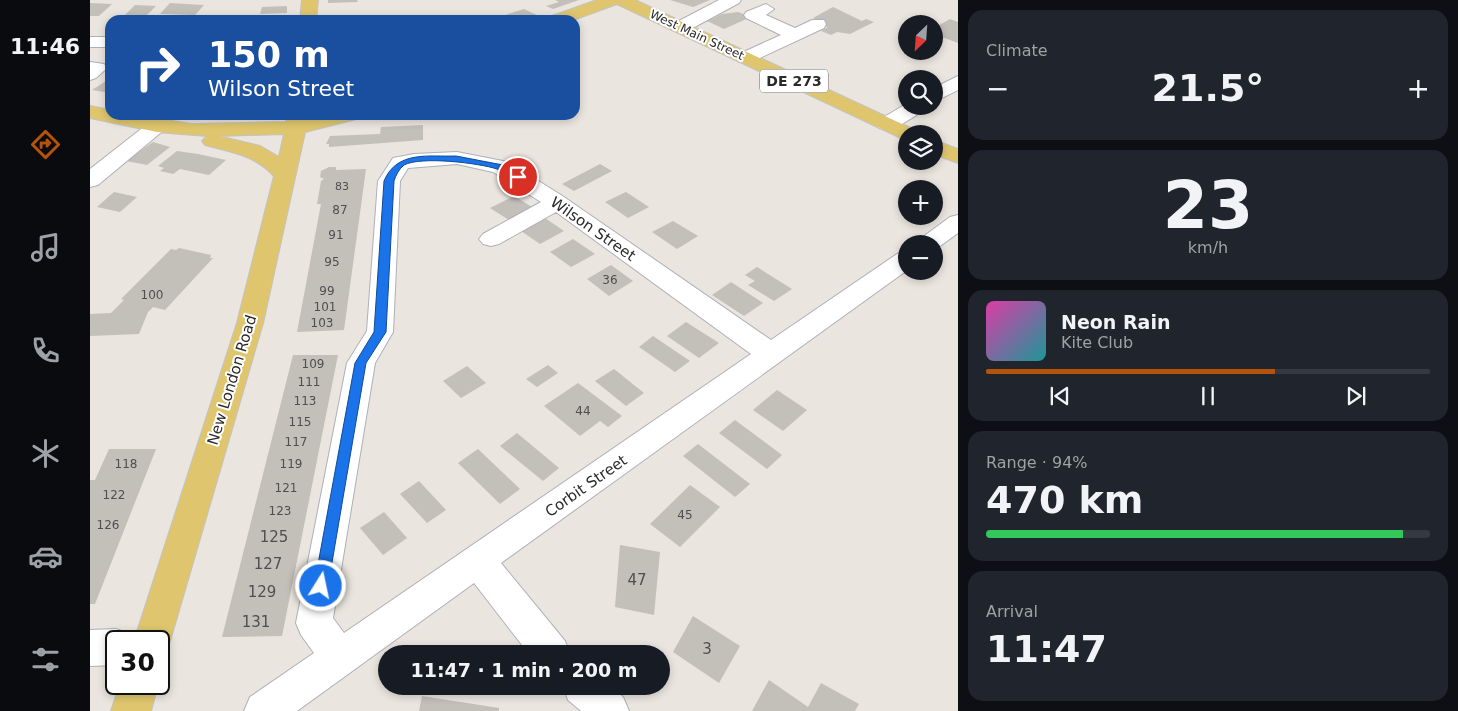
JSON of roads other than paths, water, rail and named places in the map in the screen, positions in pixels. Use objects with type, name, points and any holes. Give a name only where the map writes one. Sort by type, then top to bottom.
[{"type":"main road","points":[[308,15],[310,0]]},
{"type":"main road","points":[[572,15],[612,0]]},
{"type":"main road","name":"West Main Street","points":[[622,0],[898,129]]},
{"type":"main road","points":[[90,112],[105,115]]},
{"type":"main road","points":[[128,120],[255,151],[275,162],[285,175]]},
{"type":"main road","points":[[157,126],[192,130],[311,120]]},
{"type":"main road","name":"New London Road","points":[[155,630],[250,323],[296,122]]},
{"type":"main road","points":[[943,150],[958,157]]},
{"type":"main road","points":[[131,711],[136,695]]},
{"type":"street","points":[[681,27],[698,20],[718,6],[733,0]]},
{"type":"street","points":[[766,9],[752,15],[795,34]]},
{"type":"street","points":[[745,58],[818,24]]},
{"type":"street","points":[[90,42],[105,42]]},
{"type":"street","points":[[90,67],[98,68],[90,74]]},
{"type":"street","points":[[943,91],[958,82]]},
{"type":"street","points":[[886,124],[902,115]]},
{"type":"street","points":[[90,180],[157,126]]},
{"type":"street","name":"Wilson Street","points":[[340,657],[314,623],[361,363],[380,332],[389,181],[393,172],[401,163],[414,160],[456,158],[500,167],[556,203],[772,354]]},
{"type":"street","points":[[491,239],[556,203]]},
{"type":"street","points":[[940,235],[958,222]]},
{"type":"street","name":"Corbit Street","points":[[264,711],[479,562],[898,265]]},
{"type":"street","points":[[479,562],[545,645]]},
{"type":"street","points":[[90,648],[105,647]]},
{"type":"street","points":[[592,695],[609,711]]}]
